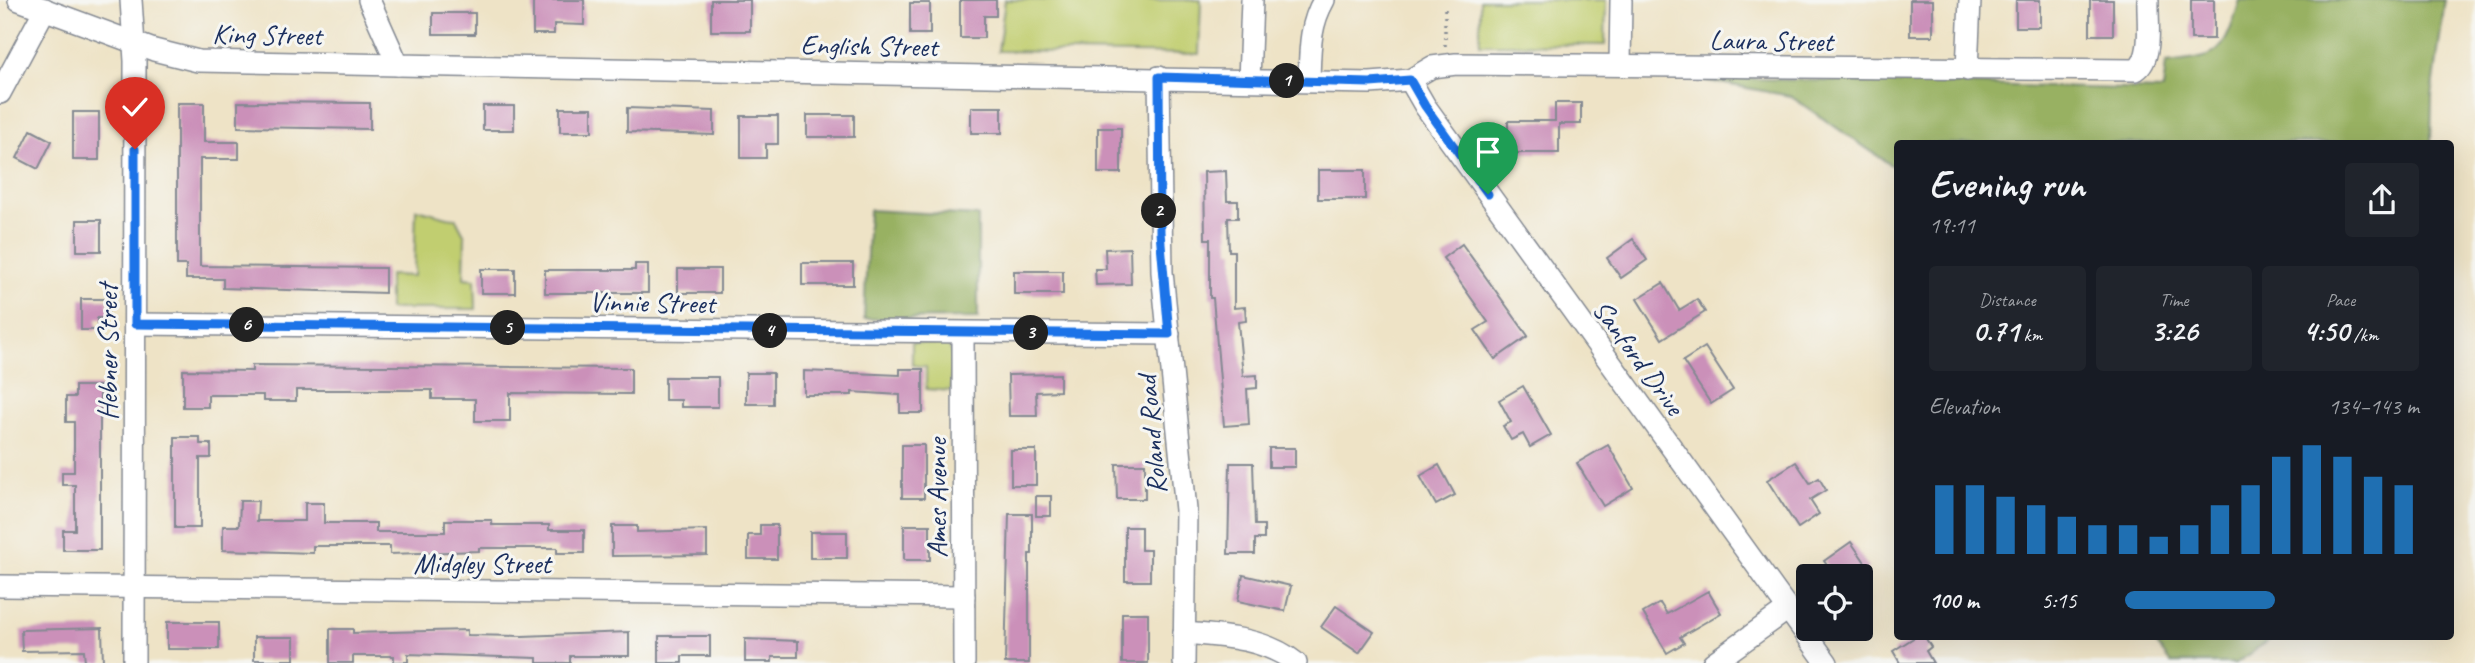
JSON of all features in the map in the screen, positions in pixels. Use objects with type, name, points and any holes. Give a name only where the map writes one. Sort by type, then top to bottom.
[{"type":"street","name":"King Street","points":[[19,0],[134,42],[198,61],[398,65]]},
{"type":"street","name":"Hebner Street","points":[[131,0],[134,42],[134,663]]},
{"type":"street","points":[[369,0],[398,65]]},
{"type":"street","points":[[1249,80],[1252,0]]},
{"type":"street","points":[[1309,81],[1311,31],[1316,13],[1324,0]]},
{"type":"street","points":[[1620,65],[1621,0]]},
{"type":"street","points":[[1967,70],[1970,0]]},
{"type":"street","name":"Laura Street","points":[[1410,80],[1423,71],[1445,64],[2136,70],[2142,66],[2146,55],[2148,0]]},
{"type":"street","points":[[0,93],[46,9]]},
{"type":"street","name":"English Street","points":[[398,65],[1309,81],[1410,80]]},
{"type":"street","name":"Roland Road","points":[[1159,77],[1160,232],[1186,510],[1184,663]]},
{"type":"street","name":"Sanford Drive","points":[[1410,80],[1425,106],[1827,663]]},
{"type":"street","name":"Vinnie Street","points":[[135,324],[1169,334]]},
{"type":"street","name":"Ames Avenue","points":[[963,333],[964,663]]},
{"type":"street","name":"Midgley Street","points":[[0,586],[964,596]]},
{"type":"street","points":[[1713,663],[1788,609]]},
{"type":"street","points":[[1184,633],[1238,638],[1267,647],[1296,663]]},
{"type":"path","points":[[1445,46],[1446,7]]},
{"type":"green space","points":[[1005,0],[1201,0],[1199,54],[998,51]]},
{"type":"green space","points":[[1480,0],[1606,0],[1605,45],[1480,44]]},
{"type":"green space","points":[[2240,0],[2445,0],[2432,97],[2431,140],[1894,140],[1894,167],[1790,96],[1687,77],[2163,90],[2166,63],[2210,55],[2218,50],[2229,32]]},
{"type":"green space","points":[[416,209],[456,219],[465,236],[464,278],[475,279],[476,309],[389,309],[389,275],[414,276]]},
{"type":"green space","points":[[869,210],[978,216],[978,318],[864,319]]},
{"type":"green space","points":[[912,342],[949,345],[952,356],[951,391],[926,389],[926,367],[912,365]]},
{"type":"green space","points":[[2153,640],[2269,640],[2236,663],[2171,663]]},
{"type":"building","points":[[533,0],[584,0],[584,25],[554,24],[554,34],[533,34]]},
{"type":"building","points":[[711,0],[750,0],[750,31],[711,31]]},
{"type":"building","points":[[960,0],[996,0],[996,16],[984,16],[984,38],[960,38]]},
{"type":"building","points":[[1910,0],[1933,0],[1933,36],[1910,36]]},
{"type":"building","points":[[2016,0],[2040,0],[2040,27],[2016,27]]},
{"type":"building","points":[[2090,0],[2113,0],[2113,35],[2090,35]]},
{"type":"building","points":[[2191,0],[2214,0],[2214,39],[2191,39]]},
{"type":"building","points":[[910,3],[930,3],[930,34],[910,34]]},
{"type":"building","points":[[433,13],[475,13],[475,34],[433,34]]},
{"type":"building","points":[[238,102],[370,103],[370,129],[238,127]]},
{"type":"building","points":[[177,103],[204,103],[204,142],[239,142],[239,159],[200,159],[200,266],[385,268],[385,293],[223,288],[223,279],[186,279],[186,265],[177,265]]},
{"type":"building","points":[[1555,103],[1581,103],[1581,124],[1559,124],[1559,153],[1508,153],[1508,121],[1555,121]]},
{"type":"building","points":[[483,106],[514,106],[514,130],[483,130]]},
{"type":"building","points":[[971,107],[1002,107],[1002,133],[971,133]]},
{"type":"building","points":[[560,108],[592,108],[592,132],[560,132]]},
{"type":"building","points":[[627,108],[714,111],[714,135],[627,132]]},
{"type":"building","points":[[73,112],[99,112],[99,160],[73,160]]},
{"type":"building","points":[[807,115],[854,115],[854,137],[807,137]]},
{"type":"building","points":[[741,116],[778,116],[778,144],[766,144],[766,158],[741,158]]},
{"type":"building","points":[[1098,128],[1121,128],[1121,173],[1098,173]]},
{"type":"building","points":[[31,130],[52,141],[38,169],[17,158]]},
{"type":"building","points":[[1318,170],[1365,170],[1365,199],[1318,199]]},
{"type":"building","points":[[1226,171],[1227,201],[1238,201],[1238,218],[1228,218],[1229,251],[1234,251],[1234,308],[1245,307],[1246,321],[1238,322],[1243,376],[1257,375],[1257,388],[1247,389],[1249,424],[1224,426],[1213,298],[1210,298],[1210,239],[1205,239],[1204,172]]},
{"type":"building","points":[[77,220],[101,220],[101,251],[77,251]]},
{"type":"building","points":[[1633,239],[1647,260],[1621,278],[1607,258]]},
{"type":"building","points":[[1462,244],[1528,336],[1495,359],[1475,330],[1488,322],[1443,258]]},
{"type":"building","points":[[1130,248],[1131,284],[1096,285],[1095,269],[1106,269],[1105,249]]},
{"type":"building","points":[[802,263],[853,263],[853,285],[802,285]]},
{"type":"building","points":[[635,264],[648,264],[648,293],[545,293],[545,270],[635,270]]},
{"type":"building","points":[[481,269],[515,269],[515,293],[481,293]]},
{"type":"building","points":[[678,269],[720,269],[720,293],[678,293]]},
{"type":"building","points":[[1014,271],[1063,271],[1063,294],[1014,294]]},
{"type":"building","points":[[1663,283],[1679,310],[1697,299],[1705,312],[1662,339],[1637,299]]},
{"type":"building","points":[[81,299],[108,299],[108,318],[97,318],[97,330],[81,330]]},
{"type":"building","points":[[1705,347],[1733,390],[1711,404],[1683,361]]},
{"type":"building","points":[[252,365],[631,368],[631,394],[510,393],[510,421],[475,421],[475,399],[432,399],[432,390],[296,390],[296,401],[263,401],[263,395],[208,395],[208,407],[183,407],[183,370],[252,371]]},
{"type":"building","points":[[900,369],[923,369],[923,413],[900,413],[900,395],[852,392],[852,395],[804,395],[804,371],[900,375]]},
{"type":"building","points":[[746,373],[773,373],[773,404],[746,404]]},
{"type":"building","points":[[1060,374],[1060,391],[1036,392],[1037,416],[1009,416],[1008,375]]},
{"type":"building","points":[[665,377],[718,377],[718,407],[681,407],[681,400],[665,400]]},
{"type":"building","points":[[75,386],[100,386],[100,550],[63,550],[63,530],[75,530],[75,485],[62,485],[62,472],[74,472],[74,422],[66,422],[66,397],[75,397]]},
{"type":"building","points":[[1523,386],[1551,435],[1530,447],[1523,434],[1511,440],[1503,426],[1511,422],[1499,400]]},
{"type":"building","points":[[175,437],[200,437],[200,444],[211,444],[211,458],[200,458],[200,528],[175,528]]},
{"type":"building","points":[[902,445],[924,445],[924,498],[902,498]]},
{"type":"building","points":[[1608,445],[1633,488],[1603,506],[1577,463]]},
{"type":"building","points":[[1269,448],[1295,448],[1295,467],[1269,467]]},
{"type":"building","points":[[1011,450],[1036,450],[1036,485],[1011,485]]},
{"type":"building","points":[[1796,462],[1810,483],[1819,478],[1826,490],[1810,500],[1819,514],[1798,528],[1767,480]]},
{"type":"building","points":[[1230,463],[1253,463],[1255,525],[1264,525],[1264,539],[1255,539],[1255,554],[1228,554]]},
{"type":"building","points":[[1116,464],[1145,464],[1145,499],[1117,499]]},
{"type":"building","points":[[1439,465],[1455,495],[1436,505],[1420,476]]},
{"type":"building","points":[[1036,496],[1051,496],[1051,516],[1036,516]]},
{"type":"building","points":[[240,501],[258,501],[257,521],[305,521],[305,503],[324,503],[324,523],[376,523],[376,532],[445,532],[445,520],[492,520],[492,525],[549,525],[549,530],[584,530],[584,553],[557,553],[557,548],[479,548],[479,551],[390,554],[390,546],[313,546],[313,553],[223,550],[223,526],[239,526]]},
{"type":"building","points":[[1009,514],[1032,514],[1032,554],[1029,554],[1029,663],[1005,663]]},
{"type":"building","points":[[760,525],[777,525],[777,559],[748,559],[748,535],[760,535]]},
{"type":"building","points":[[904,525],[930,525],[930,560],[904,560]]},
{"type":"building","points":[[612,526],[637,526],[637,532],[707,530],[707,555],[612,556]]},
{"type":"building","points":[[1125,527],[1141,527],[1141,550],[1150,550],[1150,581],[1125,581]]},
{"type":"building","points":[[810,532],[847,532],[847,558],[810,558]]},
{"type":"building","points":[[1851,542],[1866,564],[1826,564],[1824,561]]},
{"type":"building","points":[[1243,575],[1291,586],[1285,611],[1238,601]]},
{"type":"building","points":[[1708,591],[1721,613],[1680,637],[1684,643],[1667,653],[1643,613],[1660,603],[1667,614]]},
{"type":"building","points":[[1336,606],[1374,632],[1359,653],[1321,627]]},
{"type":"building","points":[[1122,613],[1148,613],[1148,663],[1122,663]]},
{"type":"building","points":[[167,622],[219,622],[219,649],[167,649]]},
{"type":"building","points":[[102,628],[103,663],[85,663],[84,650],[22,651],[21,630]]},
{"type":"building","points":[[330,629],[353,629],[353,633],[467,630],[467,635],[522,636],[629,632],[629,656],[570,656],[570,663],[537,663],[537,658],[408,654],[408,662],[394,662],[394,656],[353,656],[353,663],[330,663]]},
{"type":"building","points":[[659,636],[710,636],[710,656],[682,656],[682,663],[659,663]]},
{"type":"building","points":[[254,637],[294,637],[294,660],[254,660]]},
{"type":"building","points":[[745,639],[798,641],[798,657],[772,657],[772,662],[745,662]]},
{"type":"building","points":[[1910,640],[1927,640],[1931,647],[1926,651],[1933,663],[1900,663],[1893,651]]},
{"type":"route","points":[[135,149],[135,324],[1169,334],[1162,272],[1158,188],[1159,77],[1370,83],[1410,80],[1425,106],[1488,194]]}]
